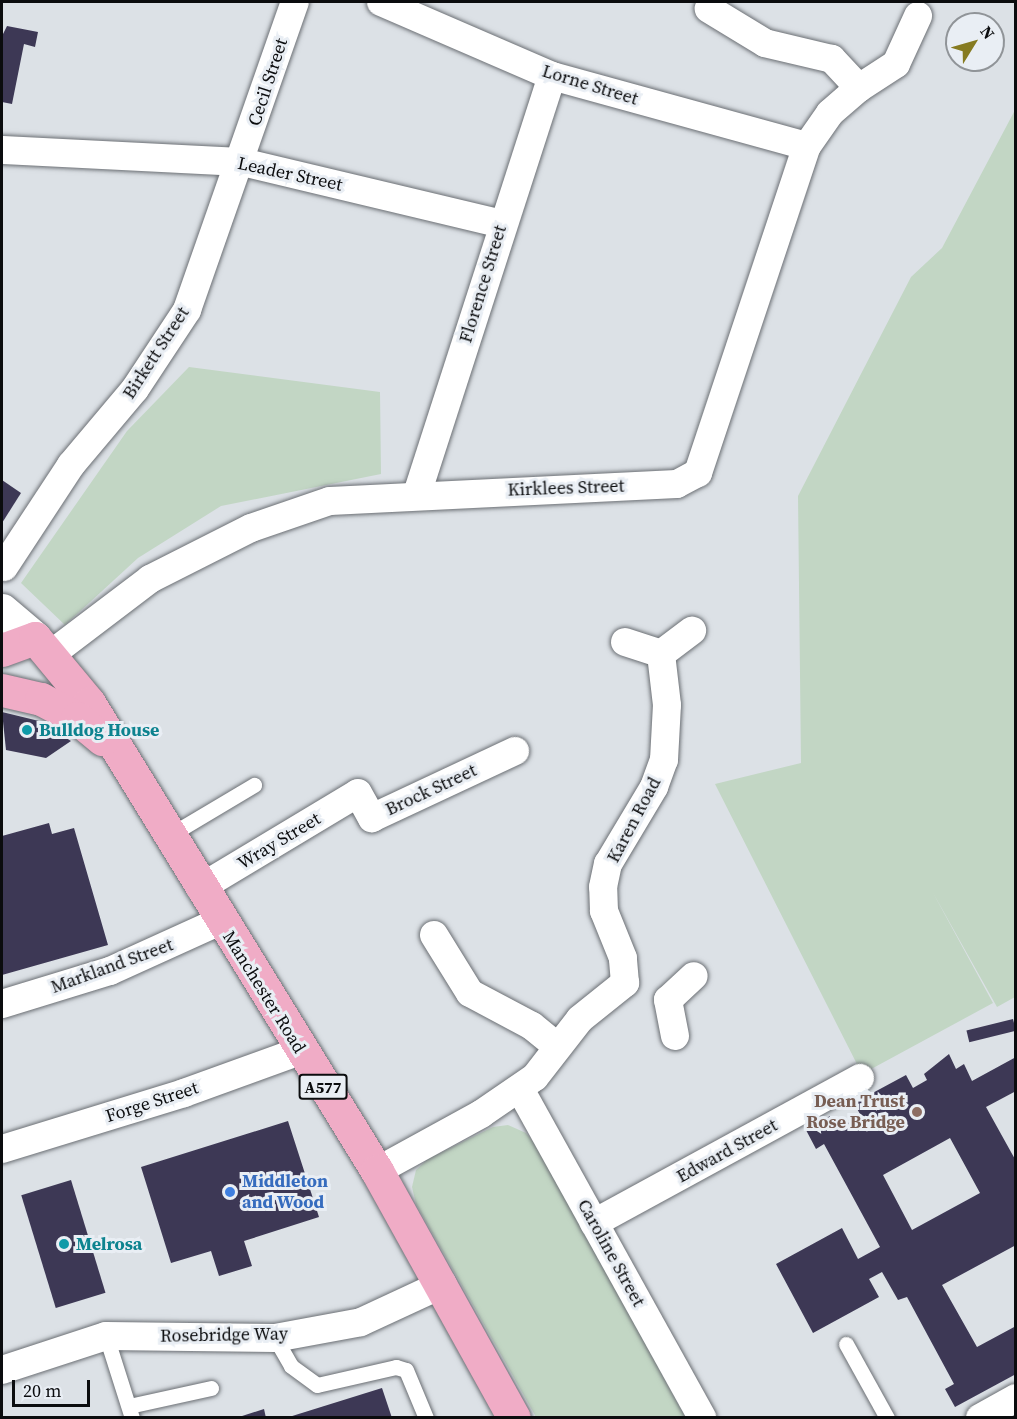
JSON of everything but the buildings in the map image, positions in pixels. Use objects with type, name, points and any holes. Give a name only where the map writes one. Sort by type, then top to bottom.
[{"type":"highway","points":[[2,650],[43,646]]},
{"type":"highway","name":"Manchester Road","points":[[43,646],[126,759],[220,921],[377,1171],[443,1284],[514,1418]]},
{"type":"highway","points":[[2,690],[41,699],[77,718],[126,759]]},
{"type":"street","name":"Cecil Street","points":[[242,162],[295,2]]},
{"type":"street","name":"Lorne Street","points":[[381,2],[552,76],[807,146]]},
{"type":"street","points":[[709,9],[765,43],[832,59],[859,88]]},
{"type":"street","name":"Kirklees Street","points":[[43,646],[169,569],[251,528],[330,501],[417,494],[677,484],[698,473],[807,146],[830,113],[859,88],[896,64],[918,16]]},
{"type":"street","name":"Florence Street","points":[[417,494],[501,224],[552,76]]},
{"type":"street","name":"Leader Street","points":[[2,150],[242,162],[501,224]]},
{"type":"street","name":"Birkett Street","points":[[4,567],[39,529],[71,465],[135,389],[187,310],[242,162]]},
{"type":"street","points":[[2,610],[43,646]]},
{"type":"street","points":[[625,642],[660,654],[692,631]]},
{"type":"street","name":"Karen Road","points":[[625,982],[623,958],[604,911],[603,887],[609,864],[654,787],[664,760],[667,705],[660,654]]},
{"type":"street","name":"Brock Street","points":[[358,793],[372,818],[515,751]]},
{"type":"street","name":"Wray Street","points":[[200,888],[358,793]]},
{"type":"street","name":"Markland Street","points":[[2,1004],[110,971],[220,921]]},
{"type":"street","points":[[432,931],[470,993],[532,1026],[558,1047]]},
{"type":"street","points":[[668,1000],[694,976]]},
{"type":"street","points":[[377,1171],[520,1089],[599,999],[625,982],[668,1000]]},
{"type":"street","points":[[668,1000],[675,1036]]},
{"type":"street","name":"Forge Street","points":[[2,1149],[184,1093],[300,1051]]},
{"type":"street","name":"Edward Street","points":[[594,1223],[860,1078]]},
{"type":"street","name":"Caroline Street","points":[[520,1089],[702,1418]]},
{"type":"street","name":"Rosebridge Way","points":[[2,1370],[106,1336],[275,1338],[361,1322],[443,1284]]},
{"type":"street","points":[[980,1418],[1016,1398]]},
{"type":"lane","points":[[170,835],[254,784]]},
{"type":"lane","points":[[106,1336],[130,1412],[211,1388]]},
{"type":"lane","points":[[275,1338],[291,1366],[317,1385],[396,1367],[406,1370],[426,1418]]},
{"type":"lane","points":[[846,1344],[887,1418]]},
{"type":"green space","points":[[1015,110],[1015,997],[997,1007],[932,891],[993,1003],[862,1074],[715,784],[801,763],[798,496],[911,277],[942,248]]},
{"type":"green space","points":[[189,367],[380,392],[381,474],[221,506],[138,558],[65,625],[21,583],[127,431]]},
{"type":"green space","points":[[508,1125],[526,1133],[541,1151],[685,1417],[536,1417],[416,1204],[412,1187],[416,1170],[428,1159],[493,1127]]},
{"type":"place","name":"Bulldog House","points":[[27,730]]},
{"type":"place","name":"Dean Trust Rose Bridge","points":[[917,1112]]},
{"type":"place","name":"Middleton and Wood","points":[[230,1192]]},
{"type":"place","name":"Melrosa","points":[[64,1244]]}]
